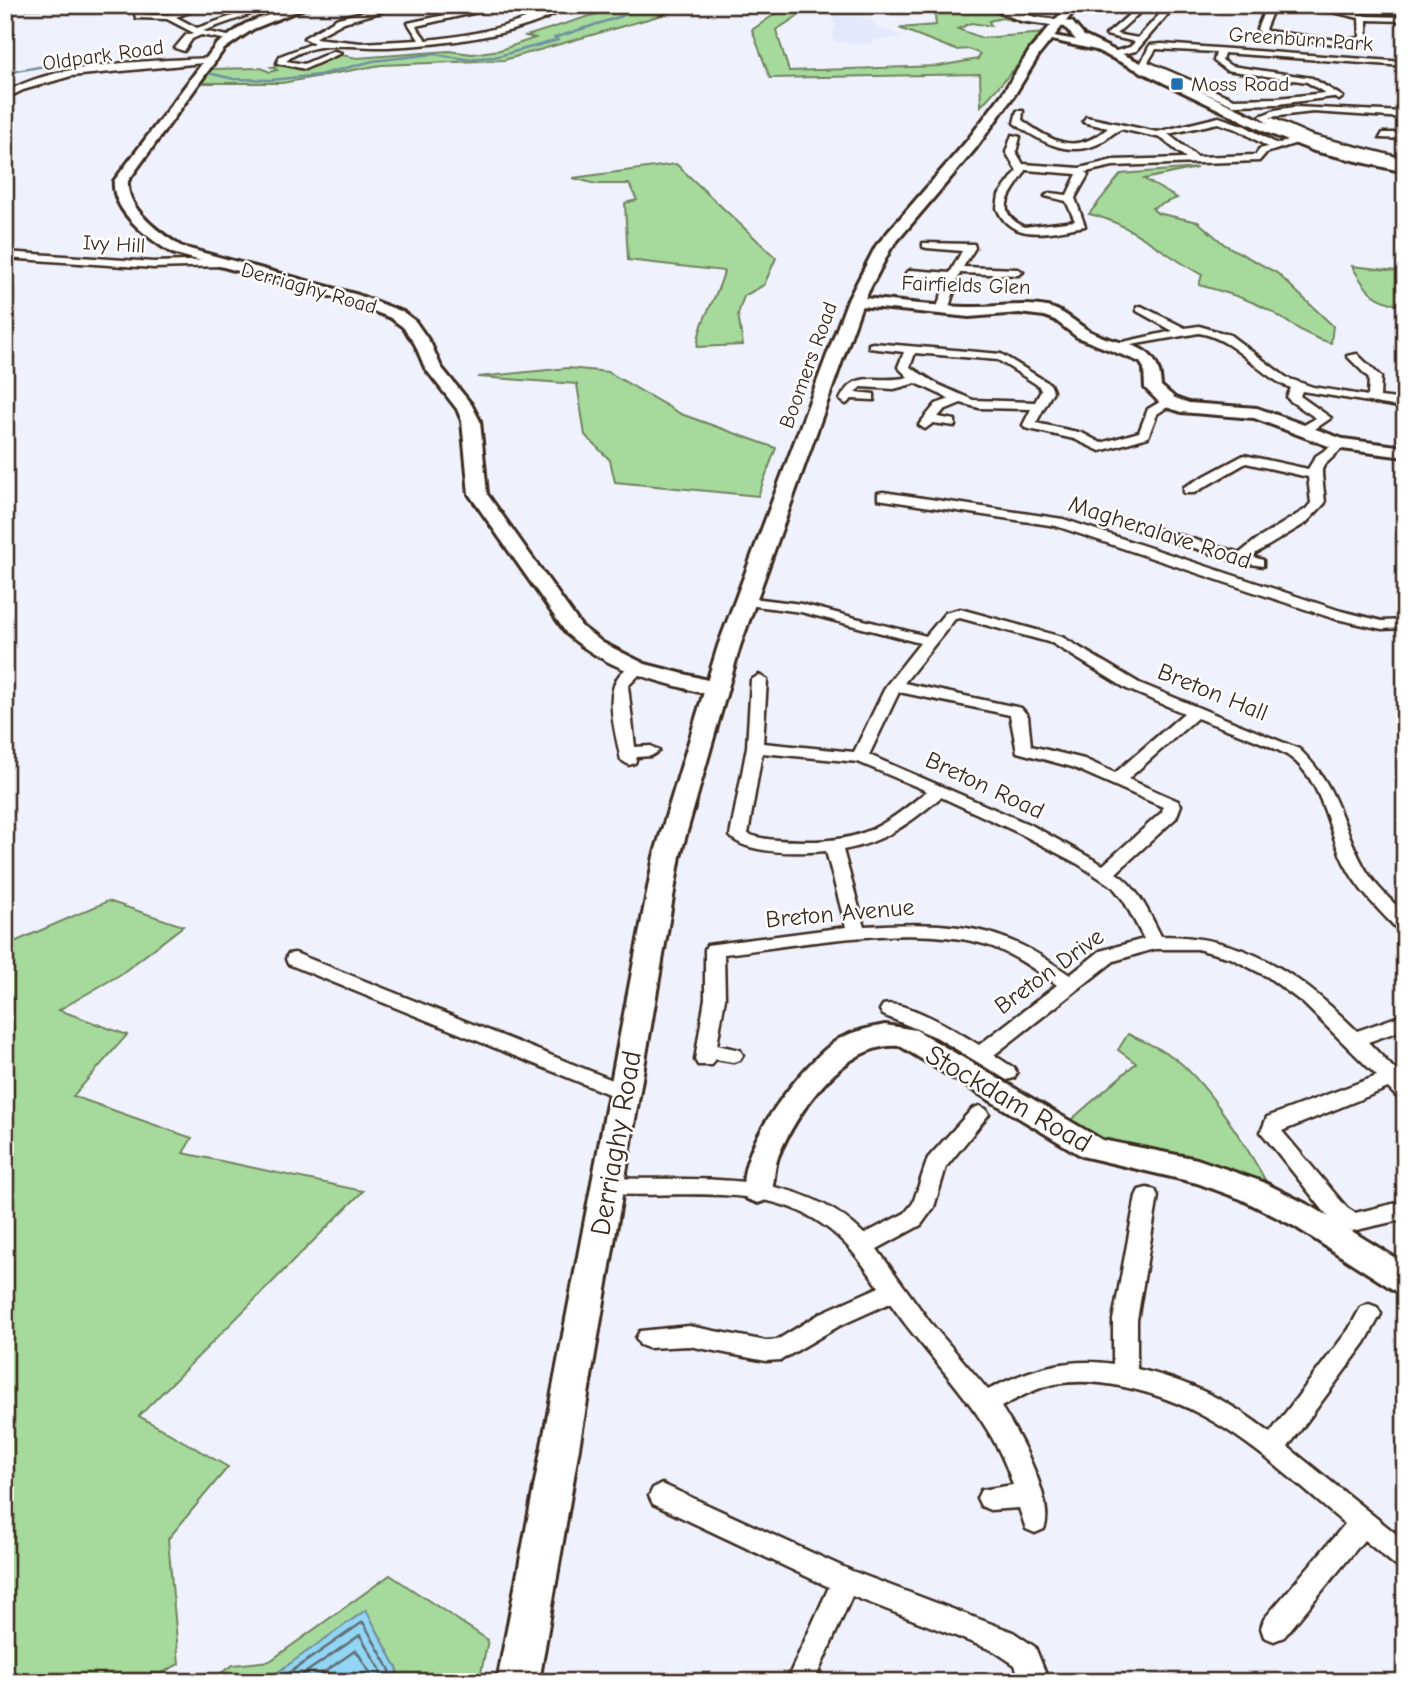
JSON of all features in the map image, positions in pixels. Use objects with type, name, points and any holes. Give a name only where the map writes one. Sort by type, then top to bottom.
[{"type":"main road","points":[[1058,40],[1074,5]]},
{"type":"main road","points":[[1066,25],[1085,5]]},
{"type":"main road","name":"Boomers Road","points":[[1009,94],[1027,64],[1058,40]]},
{"type":"main road","name":"Boomers Road","points":[[715,689],[855,302],[884,246],[971,145],[1009,94],[1058,40]]},
{"type":"main road","name":"Derriaghy Road","points":[[518,1682],[667,856],[690,762],[715,689]]},
{"type":"street","points":[[5,6],[102,5]]},
{"type":"street","points":[[138,9],[139,16],[143,18],[168,16],[205,5]]},
{"type":"street","points":[[272,5],[286,11]]},
{"type":"street","name":"Derriaghy Road","points":[[307,5],[286,11],[230,39],[210,60],[165,124],[124,172],[120,190],[128,208],[162,241],[177,250],[353,298],[397,315],[409,324],[441,379],[465,408],[471,421],[478,494],[574,630],[596,648],[637,669],[715,689]]},
{"type":"street","points":[[318,44],[308,38],[332,24],[402,5]]},
{"type":"street","points":[[337,53],[305,67],[281,63],[283,58],[318,44],[423,41],[477,36],[565,5]]},
{"type":"street","points":[[987,5],[1024,19],[1066,25],[1077,36],[1108,53],[1298,141],[1405,168]]},
{"type":"street","points":[[1139,5],[1141,8],[1130,21],[1110,35],[1140,41]]},
{"type":"street","points":[[1058,40],[1108,53],[1131,51],[1172,5]]},
{"type":"street","points":[[1262,5],[1269,16],[1261,31],[1297,38],[1362,41],[1365,19]]},
{"type":"street","points":[[1307,5],[1357,13],[1365,19],[1402,19]]},
{"type":"street","points":[[423,41],[407,26],[479,9]]},
{"type":"street","points":[[184,49],[179,47],[189,37],[239,15]]},
{"type":"street","points":[[168,16],[198,32],[230,39]]},
{"type":"street","points":[[164,28],[183,25]]},
{"type":"street","points":[[1294,57],[1297,38]]},
{"type":"street","points":[[1058,40],[1087,42]]},
{"type":"street","name":"Greenburn Park","points":[[1335,94],[1278,101],[1227,101],[1144,64],[1153,47],[1405,64]]},
{"type":"street","points":[[1220,51],[1218,61],[1228,68],[1301,78],[1318,83],[1351,104]]},
{"type":"street","name":"Oldpark Road","points":[[5,97],[19,87],[51,78],[210,60]]},
{"type":"street","points":[[1226,109],[1351,104],[1403,106]]},
{"type":"street","points":[[1405,116],[1282,111],[1264,116],[1269,122],[1306,137],[1405,162]]},
{"type":"street","points":[[1020,113],[1017,121],[1046,139],[1071,148],[1097,142],[1115,127]]},
{"type":"street","points":[[1086,120],[1158,134],[1219,120],[1242,128],[1274,148],[1310,152]]},
{"type":"street","points":[[1158,134],[1196,161]]},
{"type":"street","points":[[1383,136],[1405,136]]},
{"type":"street","points":[[1015,137],[1011,152],[1022,171],[1003,193],[1000,203],[1002,214],[1026,230],[1081,225],[1070,198]]},
{"type":"street","points":[[1046,139],[1057,137]]},
{"type":"street","points":[[1021,167],[1061,165],[1080,171],[1113,163],[1259,158],[1262,151],[1298,141]]},
{"type":"street","points":[[1070,198],[1083,175],[1080,171]]},
{"type":"street","points":[[1050,196],[1070,198]]},
{"type":"street","points":[[927,245],[940,248],[970,247],[955,273],[942,310]]},
{"type":"street","name":"Ivy Hill","points":[[5,255],[154,265],[220,263]]},
{"type":"street","points":[[911,272],[1018,272]]},
{"type":"street","name":"Fairfields Glen","points":[[855,302],[942,310],[1038,310],[1061,317],[1083,334],[1146,359],[1152,368],[1153,388],[1169,402]]},
{"type":"street","points":[[1141,309],[1183,332]]},
{"type":"street","points":[[1118,346],[1200,327],[1230,340],[1244,349],[1258,366],[1298,386],[1405,404]]},
{"type":"street","points":[[880,346],[1001,357],[1044,384],[1046,391],[1029,425],[1078,436],[1103,447],[1143,434],[1152,412],[1169,402],[1197,410],[1257,413],[1340,444],[1405,452]]},
{"type":"street","points":[[911,349],[904,367],[916,379],[972,402],[1013,402],[1038,407]]},
{"type":"street","points":[[1353,356],[1375,377],[1374,400]]},
{"type":"street","points":[[870,397],[847,398],[851,388],[858,383],[894,385],[916,379]]},
{"type":"street","points":[[1298,386],[1293,397],[1325,418],[1305,430]]},
{"type":"street","points":[[951,423],[927,422],[943,404],[961,399]]},
{"type":"street","points":[[1243,559],[1258,544],[1311,514],[1318,503],[1313,474],[1317,460],[1340,444]]},
{"type":"street","points":[[1174,486],[1194,493],[1244,459],[1313,474]]},
{"type":"street","name":"Magheralave Road","points":[[893,495],[1058,522],[1337,615],[1382,625],[1405,624]]},
{"type":"street","points":[[1130,525],[1258,564]]},
{"type":"street","points":[[745,601],[801,608],[929,641]]},
{"type":"street","name":"Breton Hall","points":[[860,757],[894,686],[950,616],[960,613],[1042,635],[1133,686],[1293,752],[1311,767],[1328,792],[1353,864],[1405,926]]},
{"type":"street","points":[[637,669],[620,685],[619,697],[628,756],[651,751]]},
{"type":"street","points":[[764,682],[739,836],[753,844],[834,848],[864,843],[883,835],[939,790]]},
{"type":"street","points":[[894,686],[1015,711],[1020,716],[1023,749],[1077,763],[1172,805],[1170,814],[1105,873]]},
{"type":"street","points":[[1117,780],[1195,712]]},
{"type":"street","name":"Breton Road","points":[[755,747],[860,757],[1027,830],[1105,873],[1132,899],[1154,941]]},
{"type":"street","points":[[834,848],[857,934]]},
{"type":"street","name":"Breton Avenue","points":[[733,1055],[706,1055],[715,998],[714,949],[857,934],[927,931],[972,935],[1017,951],[1069,983]]},
{"type":"street","points":[[1154,941],[1197,943],[1245,956],[1270,968],[1299,987],[1398,1086],[1274,1123],[1271,1132],[1339,1214],[1352,1222],[1405,1210]]},
{"type":"street","name":"Breton Drive","points":[[980,1055],[1107,956],[1154,941]]},
{"type":"street","points":[[295,959],[623,1091]]},
{"type":"street","points":[[890,1010],[943,1032],[1007,1073]]},
{"type":"street","points":[[1354,1040],[1405,1021]]},
{"type":"street","name":"Stockdam Road","points":[[758,1191],[757,1182],[762,1162],[772,1139],[816,1073],[860,1042],[894,1034],[906,1037],[1092,1148],[1116,1156],[1198,1171],[1235,1184],[1285,1208],[1405,1281]]},
{"type":"street","points":[[862,1246],[913,1219],[923,1207],[936,1164],[979,1114]]},
{"type":"street","points":[[608,1186],[758,1191],[812,1207],[839,1224],[862,1246],[893,1291],[985,1403],[1007,1439],[1032,1508],[990,1498]]},
{"type":"street","points":[[1125,1377],[1125,1320],[1147,1196]]},
{"type":"street","points":[[648,1338],[689,1336],[766,1351],[781,1350],[831,1319],[893,1291]]},
{"type":"street","points":[[1273,1448],[1357,1336],[1369,1314]]},
{"type":"street","points":[[985,1403],[1028,1382],[1056,1374],[1125,1377],[1168,1387],[1210,1404],[1273,1448],[1405,1557]]},
{"type":"street","points":[[662,1496],[845,1581],[1003,1641],[1025,1656],[1035,1682]]},
{"type":"street","points":[[1274,1628],[1362,1523]]},
{"type":"street","points":[[800,1682],[845,1581]]},
{"type":"shaded area","points":[[834,16],[869,18],[877,27],[905,37],[874,40],[872,44],[835,42],[832,35],[836,26],[832,19]]},
{"type":"green space","points":[[612,5],[670,5],[666,7],[668,12],[662,15],[504,60],[381,65],[282,83],[198,83],[208,69],[261,68],[270,72],[277,70],[271,67],[285,65],[305,68],[342,55],[357,58],[449,51],[472,54],[500,50],[535,38],[526,36],[612,9]]},
{"type":"green space","points":[[788,5],[815,5],[776,30],[789,71],[939,66],[978,59],[980,54],[969,49],[956,50],[899,28],[936,25],[934,8],[922,5],[997,5],[1024,23],[1002,18],[989,21],[991,26],[971,23],[958,29],[982,38],[1047,33],[981,106],[980,74],[770,78],[752,30]]},
{"type":"green space","points":[[676,164],[776,258],[764,285],[744,296],[738,314],[743,345],[697,347],[702,326],[724,271],[628,260],[625,203],[637,200],[629,184],[596,184],[573,178]]},
{"type":"green space","points":[[1197,168],[1144,179],[1177,198],[1152,208],[1157,213],[1198,222],[1225,245],[1277,273],[1333,326],[1331,343],[1308,334],[1255,303],[1199,285],[1202,275],[1133,232],[1089,214],[1121,174]]},
{"type":"green space","points":[[1352,266],[1405,272],[1405,307],[1372,294]]},
{"type":"green space","points":[[568,368],[608,372],[681,414],[776,448],[758,496],[615,482],[610,460],[585,435],[577,384],[478,377]]},
{"type":"green space","points":[[108,901],[183,926],[121,974],[59,1010],[127,1035],[73,1096],[192,1138],[183,1153],[363,1191],[139,1416],[228,1467],[168,1539],[179,1664],[145,1682],[5,1682],[5,946]]},
{"type":"green space","points":[[1128,1034],[1166,1052],[1190,1072],[1227,1118],[1268,1185],[1109,1147],[1064,1126],[1136,1063],[1118,1050]]},
{"type":"green space","points":[[390,1575],[488,1640],[479,1682],[395,1682],[398,1670],[366,1610],[264,1682],[208,1682],[233,1665],[270,1661]]},
{"type":"water","points":[[366,1610],[398,1670],[395,1682],[264,1682]]},
{"type":"waterway","points":[[208,73],[234,79],[271,80],[319,75],[373,61],[433,54],[465,59],[495,57],[558,40],[554,38],[622,16],[644,5]]},
{"type":"waterway","points":[[5,73],[39,67],[96,64]]},
{"type":"place","name":"Moss Road","points":[[1177,84]]}]
